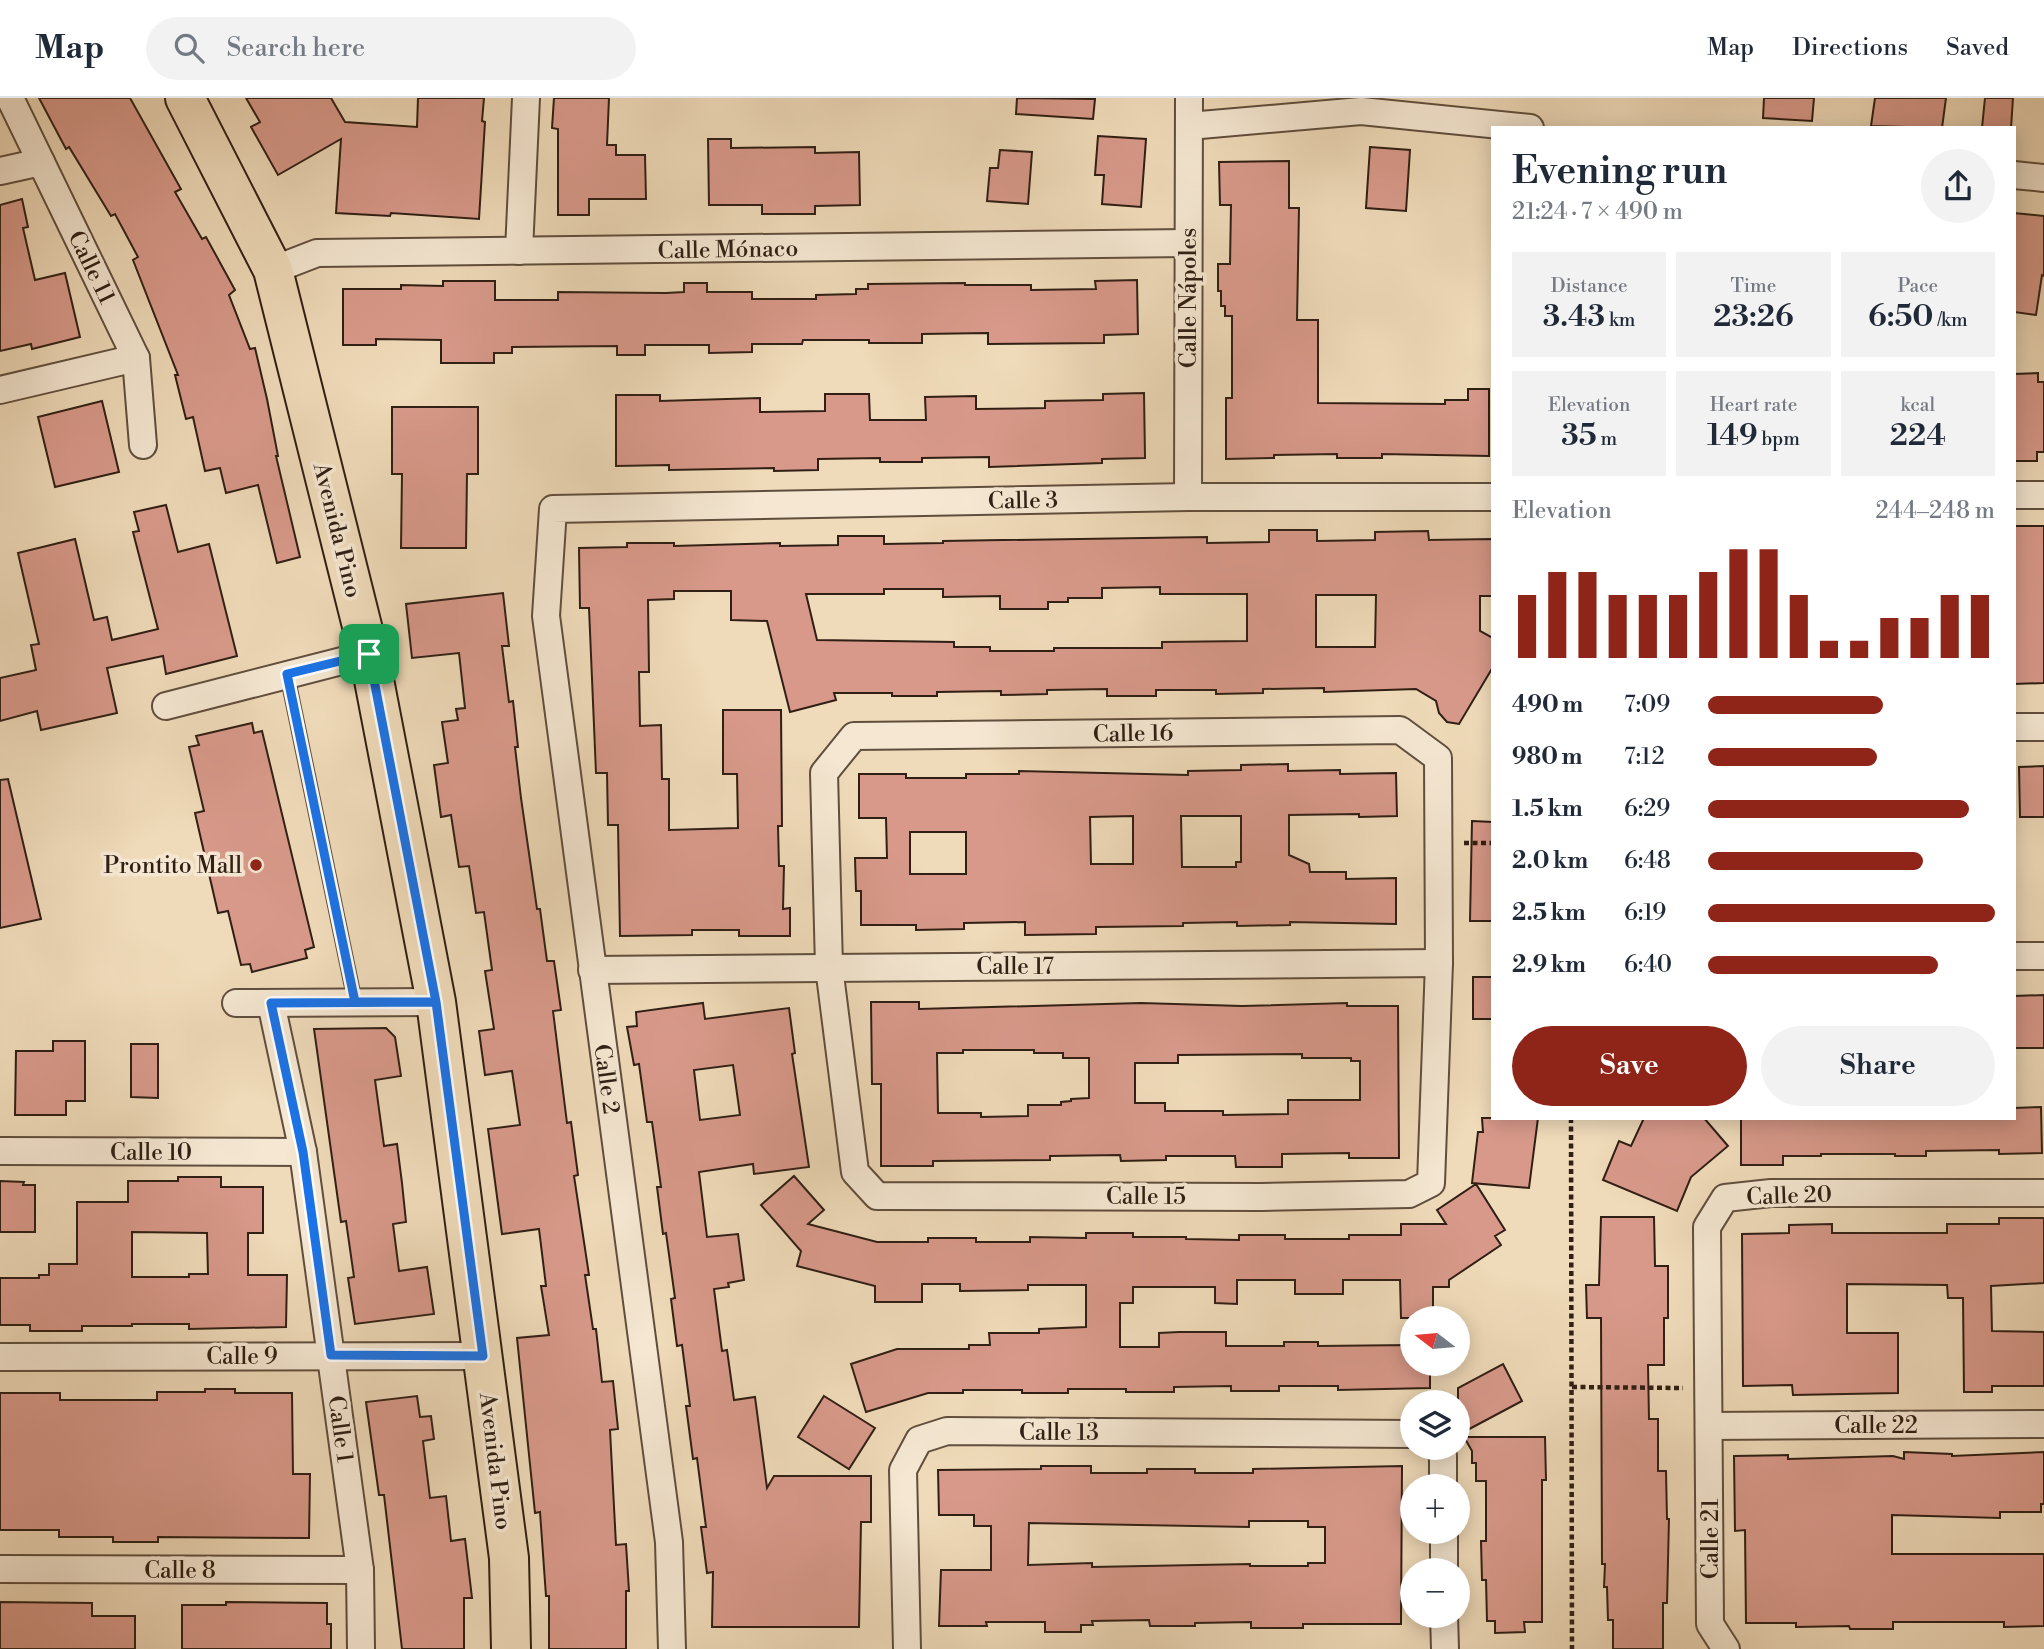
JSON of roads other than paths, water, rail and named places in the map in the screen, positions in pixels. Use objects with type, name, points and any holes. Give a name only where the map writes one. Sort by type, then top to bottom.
[{"type":"main road","name":"Avenida Pino","points":[[185,98],[273,270],[369,654],[436,1002],[509,1558],[511,1649]]},
{"type":"street","name":"Calle 11","points":[[10,98],[136,358],[144,445]]},
{"type":"street","points":[[519,251],[526,98]]},
{"type":"street","name":"Calle Nápoles","points":[[1188,497],[1189,98]]},
{"type":"street","points":[[1189,125],[1360,111],[1510,126]]},
{"type":"street","points":[[0,172],[41,162]]},
{"type":"street","points":[[2016,175],[2044,178]]},
{"type":"street","name":"Calle Mónaco","points":[[273,270],[317,253],[1187,243]]},
{"type":"street","points":[[0,390],[136,358]]},
{"type":"street","points":[[2016,495],[2044,495]]},
{"type":"street","name":"Calle 3","points":[[553,509],[1188,497],[1491,497]]},
{"type":"street","name":"Calle 2","points":[[553,509],[546,616],[669,1542],[672,1649]]},
{"type":"street","points":[[166,706],[369,654]]},
{"type":"street","points":[[2016,727],[2044,727]]},
{"type":"street","name":"Calle 16","points":[[829,967],[824,773],[854,736],[1400,730],[1438,758],[1439,964]]},
{"type":"street","points":[[2016,957],[2044,957]]},
{"type":"street","name":"Calle 17","points":[[592,970],[1439,964]]},
{"type":"street","name":"Calle 15","points":[[829,967],[855,1172],[877,1196],[1262,1197],[1409,1194],[1431,1183],[1439,964]]},
{"type":"street","points":[[236,1003],[436,1002]]},
{"type":"street","name":"Calle 1","points":[[271,1003],[303,1152],[360,1570],[361,1649]]},
{"type":"street","name":"Calle 10","points":[[0,1151],[303,1152]]},
{"type":"street","name":"Calle 20","points":[[1709,1426],[1707,1227],[1726,1198],[1771,1193],[2044,1193]]},
{"type":"street","name":"Calle 9","points":[[0,1357],[483,1356]]},
{"type":"street","name":"Calle 22","points":[[1709,1426],[2044,1424]]},
{"type":"street","name":"Calle 21","points":[[1709,1426],[1710,1624],[1726,1649]]},
{"type":"street","name":"Calle 13","points":[[907,1649],[903,1469],[919,1440],[947,1431],[1400,1434]]},
{"type":"street","name":"Calle 8","points":[[0,1569],[360,1570]]},
{"type":"street","points":[[1444,1628],[1444,1649]]},
{"type":"lane","points":[[287,674],[355,1002]]},
{"type":"place","name":"Prontito Mall","points":[[256,865]]}]
